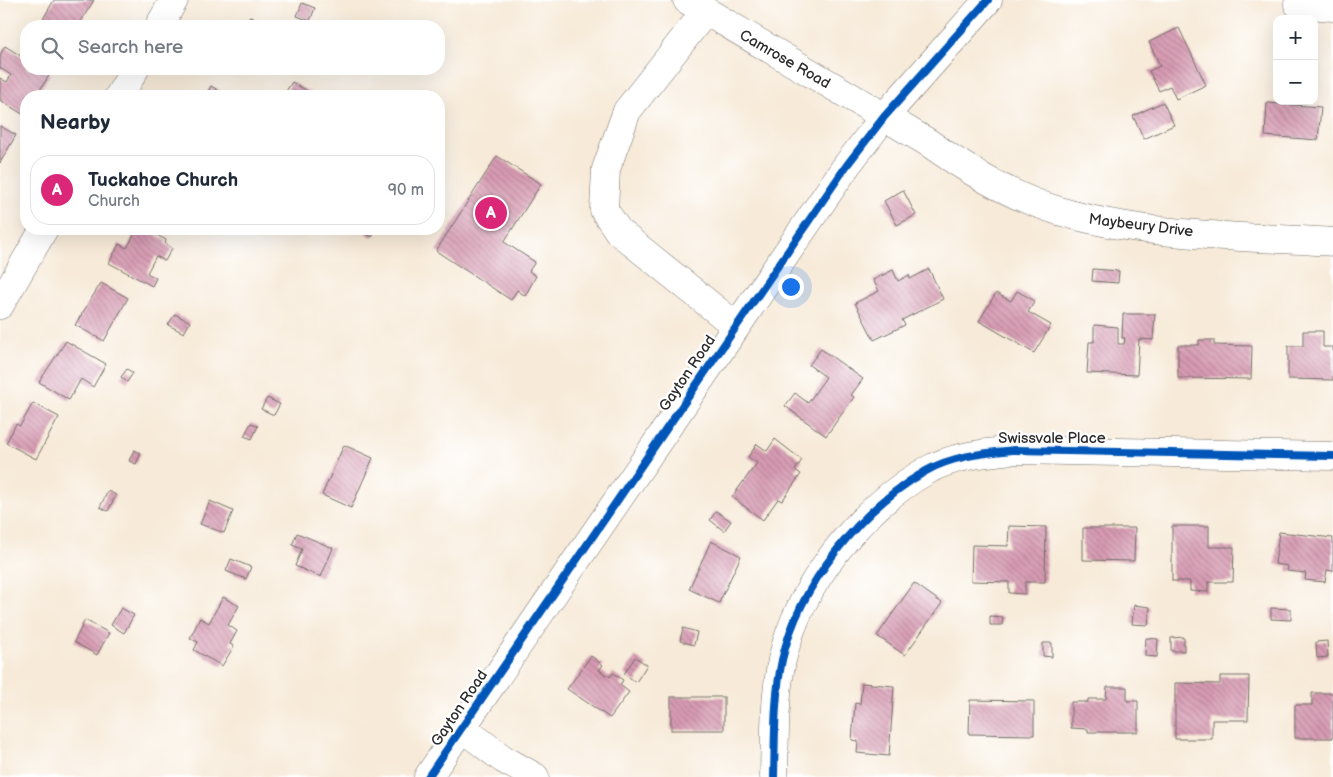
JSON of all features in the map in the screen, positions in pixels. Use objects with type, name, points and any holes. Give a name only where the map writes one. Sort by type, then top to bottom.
[{"type":"street","points":[[162,20],[174,0]]},
{"type":"street","name":"Gayton Road","points":[[428,777],[847,165],[884,117],[988,0]]},
{"type":"street","points":[[1298,4],[1333,7]]},
{"type":"street","points":[[696,6],[627,111],[606,169],[604,210],[619,232],[736,326]]},
{"type":"street","name":"Camrose Road","points":[[696,6],[884,117]]},
{"type":"street","points":[[123,90],[132,75]]},
{"type":"street","name":"Maybeury Drive","points":[[884,117],[958,164],[1010,192],[1058,211],[1108,224],[1149,229],[1333,242]]},
{"type":"street","points":[[0,305],[41,235]]},
{"type":"street","name":"Swissvale Place","points":[[774,777],[777,697],[782,659],[795,619],[832,556],[853,530],[871,512],[926,471],[968,456],[1014,450],[1333,456]]},
{"type":"street","points":[[462,728],[503,759],[535,777]]},
{"type":"building","points":[[54,0],[94,0],[82,20],[42,20]]},
{"type":"building","points":[[302,3],[315,8],[310,20],[297,16]]},
{"type":"building","points":[[1179,28],[1206,85],[1176,99],[1170,86],[1159,91],[1149,71],[1160,66],[1149,42]]},
{"type":"building","points":[[5,46],[20,55],[20,75],[49,75],[40,90],[20,90],[20,112],[0,100],[0,78],[7,82],[11,75],[0,68],[0,55]]},
{"type":"building","points":[[292,82],[306,90],[287,90]]},
{"type":"building","points":[[211,86],[218,90],[209,90]]},
{"type":"building","points":[[1163,102],[1174,125],[1144,139],[1133,116]]},
{"type":"building","points":[[1267,103],[1273,105],[1321,107],[1318,140],[1265,136]]},
{"type":"building","points":[[0,126],[16,135],[0,163]]},
{"type":"building","points":[[497,156],[541,184],[504,242],[535,262],[529,271],[536,276],[525,296],[517,290],[511,300],[436,251]]},
{"type":"building","points":[[903,190],[916,215],[897,225],[884,201]]},
{"type":"building","points":[[134,235],[157,235],[166,240],[165,243],[172,248],[165,261],[156,256],[147,273],[156,278],[152,286],[109,263],[119,244],[127,248]]},
{"type":"building","points":[[929,269],[943,299],[902,320],[905,325],[874,340],[855,303],[879,291],[873,280],[893,270],[898,281],[909,275],[910,279]]},
{"type":"building","points":[[1093,269],[1119,271],[1118,283],[1092,281]]},
{"type":"building","points":[[101,283],[128,298],[104,341],[75,325]]},
{"type":"building","points":[[1017,291],[1035,301],[1028,312],[1051,325],[1034,353],[979,321],[996,293],[1011,301]]},
{"type":"building","points":[[175,314],[190,322],[184,333],[168,325]]},
{"type":"building","points":[[1123,314],[1155,314],[1153,340],[1139,339],[1137,375],[1087,373],[1089,342],[1094,342],[1094,325],[1118,327],[1118,344],[1124,344],[1125,338],[1122,338]]},
{"type":"building","points":[[1303,331],[1323,331],[1323,347],[1333,347],[1333,380],[1288,379],[1288,346],[1303,346]]},
{"type":"building","points":[[1199,340],[1214,340],[1214,345],[1252,346],[1251,379],[1178,378],[1178,345],[1199,345]]},
{"type":"building","points":[[66,341],[106,364],[93,387],[81,379],[69,400],[39,382]]},
{"type":"building","points":[[821,349],[863,379],[851,395],[854,397],[826,436],[785,406],[795,393],[808,403],[826,377],[809,365]]},
{"type":"building","points":[[127,369],[133,373],[127,382],[121,377]]},
{"type":"building","points":[[267,398],[280,404],[274,415],[261,409]]},
{"type":"building","points":[[33,403],[59,417],[36,459],[6,443],[16,424],[20,426]]},
{"type":"building","points":[[251,423],[258,426],[252,439],[244,436]]},
{"type":"building","points":[[775,439],[802,460],[795,470],[801,474],[782,501],[778,499],[763,520],[732,497],[757,463],[748,457],[757,444],[767,451]]},
{"type":"building","points":[[344,445],[373,458],[351,508],[322,495]]},
{"type":"building","points":[[134,450],[141,453],[136,464],[129,461]]},
{"type":"building","points":[[108,491],[116,495],[108,511],[100,507]]},
{"type":"building","points":[[210,501],[233,511],[224,533],[200,524]]},
{"type":"building","points":[[716,511],[731,521],[724,531],[710,520]]},
{"type":"building","points":[[1009,526],[1046,527],[1045,582],[1025,582],[1025,594],[1009,593],[1009,582],[971,581],[972,545],[1008,546]]},
{"type":"building","points":[[1172,526],[1209,526],[1209,547],[1234,547],[1233,582],[1208,582],[1208,592],[1190,591],[1190,581],[1172,581]]},
{"type":"building","points":[[1083,528],[1135,528],[1134,561],[1083,560]]},
{"type":"building","points":[[1279,532],[1333,538],[1333,571],[1327,570],[1325,582],[1305,580],[1306,573],[1287,571],[1288,566],[1275,564]]},
{"type":"building","points":[[297,533],[333,548],[321,577],[295,566],[302,549],[292,545]]},
{"type":"building","points":[[711,541],[741,556],[719,603],[689,589]]},
{"type":"building","points":[[231,559],[251,567],[246,579],[226,571]]},
{"type":"building","points":[[914,583],[942,603],[905,655],[877,636]]},
{"type":"building","points":[[223,597],[239,606],[228,625],[237,631],[230,644],[234,646],[222,666],[194,650],[198,642],[190,638],[200,618],[209,623]]},
{"type":"building","points":[[1134,605],[1150,607],[1148,625],[1132,624]]},
{"type":"building","points":[[121,608],[134,615],[124,633],[111,625]]},
{"type":"building","points":[[1271,608],[1291,609],[1291,620],[1271,619]]},
{"type":"building","points":[[990,616],[1003,617],[1002,625],[990,625]]},
{"type":"building","points":[[85,620],[109,633],[97,655],[74,642]]},
{"type":"building","points":[[683,628],[697,632],[694,645],[680,641]]},
{"type":"building","points":[[1184,637],[1184,651],[1171,651],[1171,638]]},
{"type":"building","points":[[1146,638],[1158,639],[1157,657],[1145,656]]},
{"type":"building","points":[[1327,641],[1328,657],[1317,658],[1316,642]]},
{"type":"building","points":[[1043,643],[1052,643],[1052,657],[1043,656]]},
{"type":"building","points":[[591,656],[603,665],[599,670],[610,677],[613,673],[623,680],[620,685],[629,692],[610,718],[567,689]]},
{"type":"building","points":[[635,657],[647,665],[636,682],[624,674]]},
{"type":"building","points":[[1220,676],[1249,676],[1248,720],[1212,720],[1212,739],[1175,739],[1175,683],[1220,684]]},
{"type":"building","points":[[862,683],[894,686],[889,756],[857,753],[858,741],[852,740],[855,703],[860,704]]},
{"type":"building","points":[[1107,687],[1127,687],[1127,701],[1138,701],[1138,732],[1088,732],[1088,729],[1071,728],[1071,702],[1088,702],[1088,699],[1106,699]]},
{"type":"building","points":[[1312,693],[1333,693],[1333,738],[1295,738],[1295,705],[1312,705]]},
{"type":"building","points":[[671,697],[724,697],[724,730],[671,730]]},
{"type":"building","points":[[970,700],[1034,701],[1034,735],[969,734]]},
{"type":"cycle path","points":[[428,777],[847,165],[884,117],[988,0]]},
{"type":"cycle path","points":[[774,777],[775,718],[779,674],[790,632],[802,604],[818,577],[856,528],[878,506],[926,471],[957,459],[1014,450],[1333,456]]},
{"type":"place","name":"Tuckahoe Church","points":[[491,213]]}]
